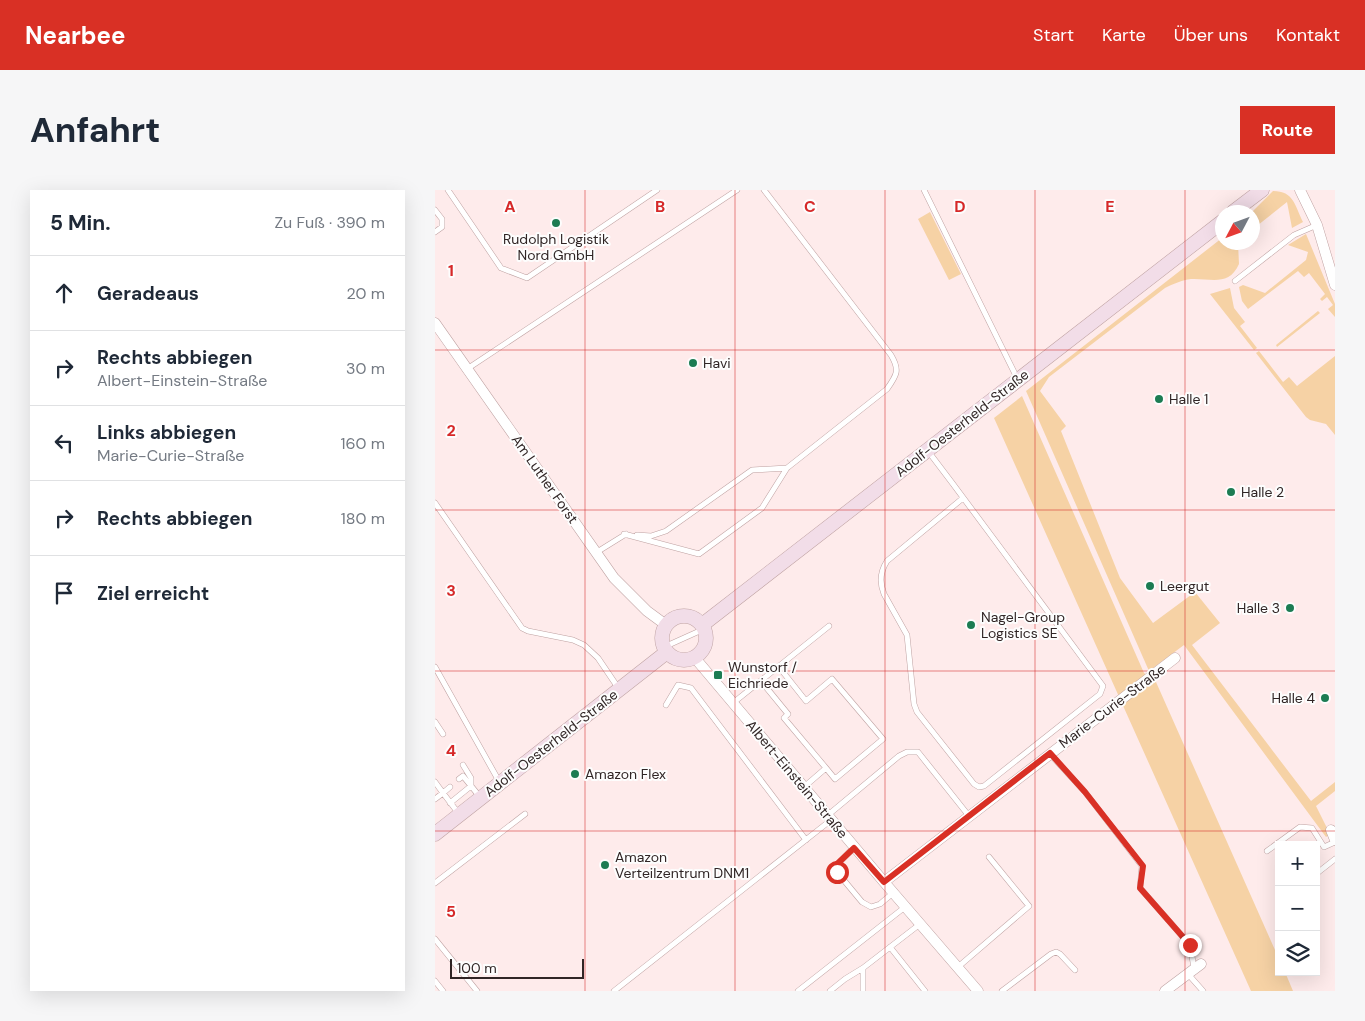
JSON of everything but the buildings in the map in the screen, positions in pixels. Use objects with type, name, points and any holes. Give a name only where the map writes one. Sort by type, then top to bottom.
[{"type":"street","points":[[1242,205],[1262,190]]},
{"type":"street","points":[[1300,190],[1317,225],[1335,285]]},
{"type":"street","name":"Adolf-Oesterheld-Straße","points":[[703,627],[927,450],[1215,227]]},
{"type":"street","name":"Am Luther Forst","points":[[435,323],[614,578],[629,594],[666,625]]},
{"type":"street","points":[[677,617],[691,617],[703,627],[706,641],[704,648],[695,658],[683,660],[675,658],[665,650],[662,636],[666,625],[677,617]]},
{"type":"street","name":"Adolf-Oesterheld-Straße","points":[[435,834],[619,689],[665,650]]},
{"type":"street","name":"Albert-Einstein-Straße","points":[[695,658],[854,848],[978,991]]},
{"type":"street","name":"Marie-Curie-Straße","points":[[884,882],[1175,658]]},
{"type":"street","points":[[1165,991],[1194,969]]},
{"type":"lane","points":[[447,190],[501,268],[527,278],[657,190]]},
{"type":"lane","points":[[467,370],[737,190]]},
{"type":"lane","points":[[624,534],[699,554],[762,508],[787,468],[887,389],[897,374],[897,365],[891,355],[764,190]]},
{"type":"lane","points":[[924,190],[1018,380]]},
{"type":"lane","points":[[435,210],[442,220],[442,227],[435,232]]},
{"type":"lane","points":[[1235,281],[1294,235],[1317,225]]},
{"type":"lane","points":[[927,450],[963,498],[1103,686],[1100,694],[985,786],[979,787],[917,712],[914,704],[907,635],[881,587],[883,568],[887,561],[963,498]]},
{"type":"lane","points":[[597,552],[624,534],[651,536],[666,530],[751,470],[787,468]]},
{"type":"lane","points":[[435,503],[521,628],[573,640],[584,645],[598,658],[619,689]]},
{"type":"lane","points":[[733,704],[829,626]]},
{"type":"lane","points":[[665,650],[703,627]]},
{"type":"lane","points":[[435,667],[500,783]]},
{"type":"lane","points":[[761,681],[788,714],[784,718],[835,779],[883,738],[832,680],[806,701],[779,667]]},
{"type":"lane","points":[[666,705],[677,685],[691,688],[806,840]]},
{"type":"lane","points":[[435,722],[443,734]]},
{"type":"lane","points":[[614,991],[806,840],[907,752],[918,752],[969,816]]},
{"type":"lane","points":[[1050,753],[1085,792],[1143,866],[1140,888],[1190,945],[1194,969],[1203,991]]},
{"type":"lane","points":[[463,765],[471,778],[471,786]]},
{"type":"lane","points":[[804,788],[826,768]]},
{"type":"lane","points":[[459,779],[463,776],[481,799]]},
{"type":"lane","points":[[435,782],[460,815]]},
{"type":"lane","points":[[450,803],[471,786]]},
{"type":"lane","points":[[435,799],[450,787]]},
{"type":"lane","points":[[435,883],[525,814]]},
{"type":"lane","points":[[1267,851],[1300,826],[1312,828],[1324,847],[1334,837]]},
{"type":"lane","points":[[854,848],[835,867],[862,902],[871,908],[880,904],[893,893]]},
{"type":"lane","points":[[957,967],[1029,906],[989,857]]},
{"type":"lane","points":[[1320,871],[1335,860]]},
{"type":"lane","points":[[798,991],[905,907]]},
{"type":"lane","points":[[830,991],[920,924]]},
{"type":"lane","points":[[435,939],[477,991]]},
{"type":"lane","points":[[890,947],[925,991]]},
{"type":"lane","points":[[1002,991],[1056,952],[1075,970]]},
{"type":"lane","points":[[863,968],[863,991]]},
{"type":"lane","points":[[435,981],[443,991]]},
{"type":"shaded area","points":[[1273,191],[1280,192],[1290,197],[1296,205],[1303,222],[1292,228],[1287,202],[1260,223],[1259,205]]},
{"type":"shaded area","points":[[930,212],[961,274],[949,280],[918,219]]},
{"type":"shaded area","points":[[1306,234],[1335,304],[1335,317],[1328,309],[1333,305],[1327,297],[1322,301],[1320,299],[1325,294],[1309,273],[1304,277],[1298,271],[1248,309],[1242,301],[1239,287],[1243,285],[1265,293],[1306,260],[1308,252],[1288,245]]},
{"type":"shaded area","points":[[1215,243],[1215,250],[1238,250],[1239,264],[1230,276],[1218,280],[1188,280],[1165,288],[1049,377],[1040,391],[1066,426],[1061,431],[1120,578],[1153,623],[1195,592],[1220,623],[1192,645],[1311,801],[1335,782],[1335,791],[1316,806],[1330,834],[1326,837],[1184,645],[1149,671],[1026,391]]},
{"type":"shaded area","points":[[1230,288],[1234,308],[1245,322],[1240,326],[1257,348],[1254,350],[1210,294]]},
{"type":"shaded area","points":[[1318,311],[1320,313],[1277,347],[1276,345]]},
{"type":"shaded area","points":[[1259,351],[1283,382],[1289,377],[1297,386],[1335,356],[1335,435],[1326,424],[1310,420],[1306,417],[1256,353]]},
{"type":"shaded area","points":[[1022,396],[1144,673],[1156,682],[1275,950],[1275,976],[1287,976],[1293,991],[1251,991],[994,418]]},
{"type":"place","name":"Rudolph Logistik Nord GmbH","points":[[556,223]]},
{"type":"place","name":"Havi","points":[[693,363]]},
{"type":"place","name":"Halle 1","points":[[1159,399]]},
{"type":"place","name":"Halle 2","points":[[1231,492]]},
{"type":"place","name":"Leergut","points":[[1150,586]]},
{"type":"place","name":"Halle 3","points":[[1290,608]]},
{"type":"place","name":"Nagel-Group Logistics SE","points":[[971,625]]},
{"type":"place","name":"Wunstorf / Eichriede","points":[[718,675]]},
{"type":"place","name":"Halle 4","points":[[1325,698]]},
{"type":"place","name":"Amazon Flex","points":[[575,774]]},
{"type":"place","name":"Amazon Verteilzentrum DNM1","points":[[605,865]]},
{"type":"route","points":[[837,872],[836,865],[854,848],[884,882],[1050,753],[1085,792],[1143,866],[1140,888],[1190,945]]}]
